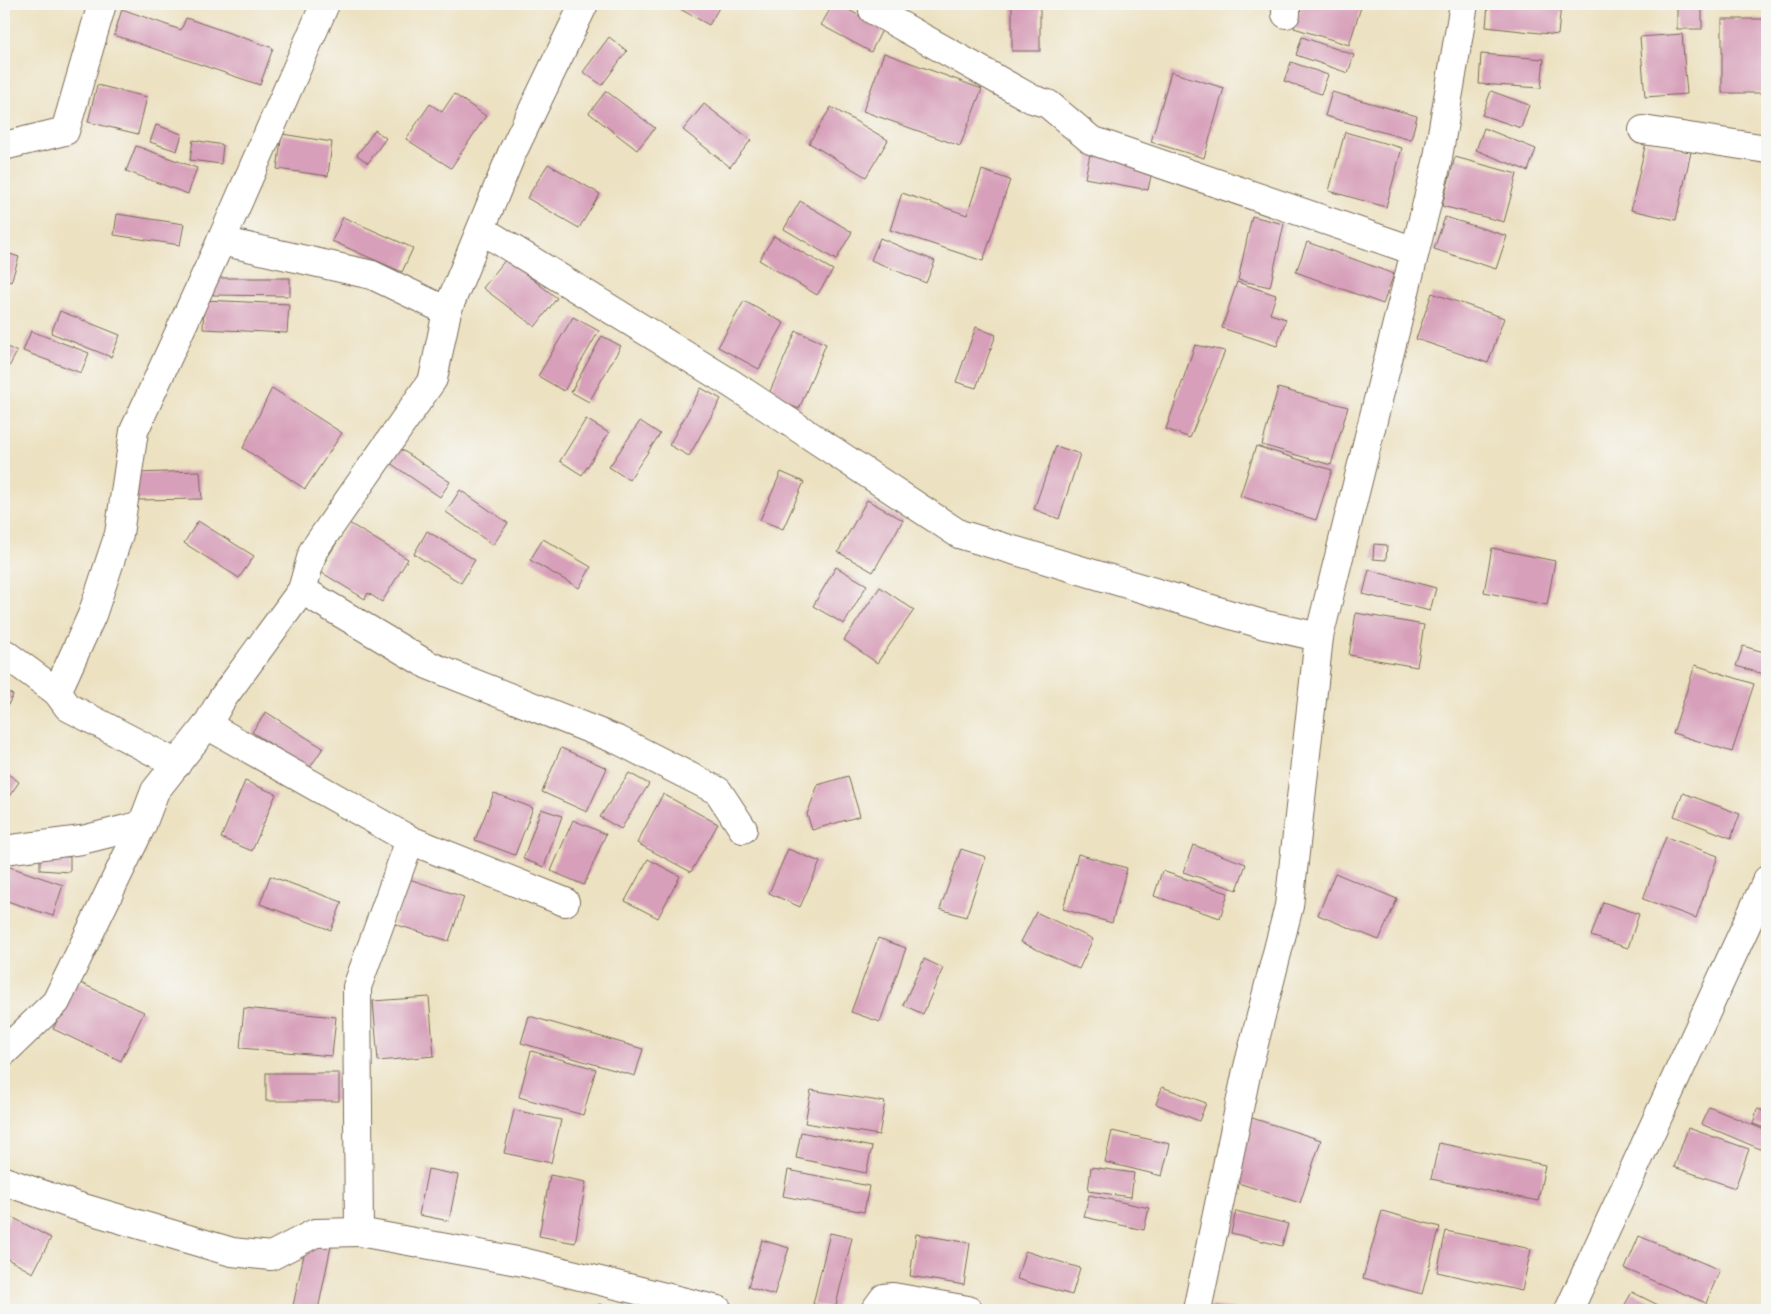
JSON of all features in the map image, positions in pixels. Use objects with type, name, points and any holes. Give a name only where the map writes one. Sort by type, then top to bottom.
[{"type":"street","points":[[4,146],[65,131],[102,4]]},
{"type":"street","points":[[57,692],[92,615],[119,534],[134,431],[221,241],[325,4]]},
{"type":"street","points":[[4,1052],[56,1002],[142,825],[155,791],[207,725],[222,699],[302,590],[313,551],[433,379],[447,310],[482,230],[512,153],[584,4]]},
{"type":"street","points":[[1197,1310],[1246,1075],[1289,906],[1319,637],[1436,163],[1464,4]]},
{"type":"street","points":[[874,10],[1032,99],[1048,104],[1091,140],[1415,251]]},
{"type":"street","points":[[1644,130],[1767,149]]},
{"type":"street","points":[[482,230],[732,384],[959,534],[1265,625],[1319,637]]},
{"type":"street","points":[[221,241],[372,275],[447,310]]},
{"type":"street","points":[[302,590],[428,665],[620,742],[718,791],[743,829]]},
{"type":"street","points":[[4,653],[57,692],[68,706],[176,764]]},
{"type":"street","points":[[207,725],[410,840],[565,902]]},
{"type":"street","points":[[4,850],[82,840],[142,825]]},
{"type":"street","points":[[359,1232],[357,987],[410,840]]},
{"type":"street","points":[[1569,1310],[1767,880]]},
{"type":"street","points":[[4,1181],[73,1205],[232,1252],[271,1256],[315,1233],[359,1232],[523,1262],[718,1310]]},
{"type":"street","points":[[876,1310],[884,1298],[893,1297],[968,1310]]},
{"type":"building","points":[[683,4],[716,4],[720,6],[709,25],[680,9]]},
{"type":"building","points":[[833,4],[837,4],[883,28],[871,52],[821,25]]},
{"type":"building","points":[[1012,4],[1040,4],[1040,51],[1012,51]]},
{"type":"building","points":[[1302,4],[1362,4],[1349,45],[1294,28]]},
{"type":"building","points":[[1488,4],[1561,4],[1558,35],[1486,27]]},
{"type":"building","points":[[1677,4],[1702,4],[1702,29],[1677,29]]},
{"type":"building","points":[[122,9],[181,30],[186,18],[273,48],[260,85],[114,35]]},
{"type":"building","points":[[1722,19],[1767,19],[1767,93],[1722,93]]},
{"type":"building","points":[[1682,34],[1687,94],[1645,97],[1640,37]]},
{"type":"building","points":[[609,37],[627,51],[602,85],[583,72]]},
{"type":"building","points":[[1302,37],[1354,55],[1348,73],[1296,55]]},
{"type":"building","points":[[884,53],[982,89],[960,146],[863,111]]},
{"type":"building","points":[[1481,54],[1544,59],[1541,88],[1479,84]]},
{"type":"building","points":[[1291,62],[1328,75],[1321,94],[1284,81]]},
{"type":"building","points":[[1171,72],[1224,88],[1204,158],[1151,142]]},
{"type":"building","points":[[97,85],[147,97],[138,134],[88,122]]},
{"type":"building","points":[[606,91],[655,128],[637,150],[589,113]]},
{"type":"building","points":[[1491,91],[1529,105],[1521,128],[1482,115]]},
{"type":"building","points":[[1332,92],[1417,116],[1411,140],[1325,116]]},
{"type":"building","points":[[454,94],[486,116],[451,168],[406,139],[430,104],[442,112]]},
{"type":"building","points":[[704,104],[751,140],[730,167],[683,130]]},
{"type":"building","points":[[831,107],[888,140],[866,177],[809,143]]},
{"type":"building","points":[[156,125],[182,134],[177,151],[150,142]]},
{"type":"building","points":[[1484,128],[1536,149],[1528,171],[1476,150]]},
{"type":"building","points":[[375,130],[386,138],[368,163],[357,155]]},
{"type":"building","points":[[1345,132],[1402,148],[1386,207],[1329,191]]},
{"type":"building","points":[[282,134],[332,142],[328,176],[277,169]]},
{"type":"building","points":[[193,140],[223,145],[221,164],[190,160]]},
{"type":"building","points":[[1646,142],[1691,152],[1676,220],[1631,210]]},
{"type":"building","points":[[136,146],[197,168],[188,194],[126,171]]},
{"type":"building","points":[[1090,154],[1153,166],[1148,190],[1085,178]]},
{"type":"building","points":[[1455,157],[1517,174],[1504,222],[1442,206]]},
{"type":"building","points":[[548,164],[600,194],[579,228],[527,198]]},
{"type":"building","points":[[982,170],[1010,180],[983,261],[890,230],[902,193],[967,215]]},
{"type":"building","points":[[800,201],[852,232],[836,260],[784,229]]},
{"type":"building","points":[[117,214],[184,224],[180,245],[114,235]]},
{"type":"building","points":[[1252,216],[1284,224],[1270,287],[1238,280]]},
{"type":"building","points":[[343,217],[413,248],[402,272],[332,241]]},
{"type":"building","points":[[1445,217],[1507,236],[1496,269],[1434,249]]},
{"type":"building","points":[[774,236],[833,270],[817,295],[759,260]]},
{"type":"building","points":[[880,238],[935,261],[926,283],[871,260]]},
{"type":"building","points":[[1307,242],[1394,274],[1383,304],[1296,272]]},
{"type":"building","points":[[4,252],[19,257],[11,282],[4,280]]},
{"type":"building","points":[[506,259],[557,298],[535,327],[483,288]]},
{"type":"building","points":[[213,278],[290,278],[290,296],[213,295]]},
{"type":"building","points":[[1237,282],[1276,295],[1270,314],[1286,319],[1277,346],[1222,328]]},
{"type":"building","points":[[1432,293],[1504,318],[1488,363],[1416,339]]},
{"type":"building","points":[[204,300],[289,304],[287,333],[203,329]]},
{"type":"building","points":[[744,301],[784,323],[759,369],[718,347]]},
{"type":"building","points":[[60,311],[120,335],[111,357],[51,333]]},
{"type":"building","points":[[573,317],[599,331],[564,391],[538,376]]},
{"type":"building","points":[[976,327],[996,335],[976,388],[956,382]]},
{"type":"building","points":[[31,331],[89,353],[81,373],[23,351]]},
{"type":"building","points":[[796,331],[826,344],[799,409],[768,396]]},
{"type":"building","points":[[602,336],[621,346],[589,402],[571,392]]},
{"type":"building","points":[[4,345],[17,352],[4,376]]},
{"type":"building","points":[[1195,345],[1225,351],[1190,438],[1166,429]]},
{"type":"building","points":[[272,388],[342,433],[305,489],[243,448]]},
{"type":"building","points":[[701,388],[721,399],[689,456],[669,445]]},
{"type":"building","points":[[1278,388],[1348,407],[1331,465],[1262,445]]},
{"type":"building","points":[[586,419],[609,433],[582,475],[560,461]]},
{"type":"building","points":[[640,421],[660,434],[629,480],[609,467]]},
{"type":"building","points":[[1056,446],[1080,454],[1059,519],[1034,509]]},
{"type":"building","points":[[1256,446],[1332,470],[1316,520],[1240,496]]},
{"type":"building","points":[[399,448],[450,482],[440,497],[390,463]]},
{"type":"building","points":[[200,471],[202,499],[136,500],[134,473]]},
{"type":"building","points":[[781,472],[804,482],[783,529],[760,520]]},
{"type":"building","points":[[460,490],[508,523],[493,545],[446,512]]},
{"type":"building","points":[[867,500],[903,520],[873,572],[838,552]]},
{"type":"building","points":[[198,521],[254,556],[239,578],[184,543]]},
{"type":"building","points":[[349,523],[408,559],[382,602],[368,593],[365,599],[319,571]]},
{"type":"building","points":[[427,531],[475,560],[461,583],[414,554]]},
{"type":"building","points":[[543,539],[591,567],[579,588],[530,560]]},
{"type":"building","points":[[1374,544],[1387,545],[1386,560],[1373,559]]},
{"type":"building","points":[[1492,548],[1555,561],[1547,605],[1484,592]]},
{"type":"building","points":[[836,567],[867,585],[844,624],[813,606]]},
{"type":"building","points":[[1369,570],[1436,588],[1430,611],[1363,594]]},
{"type":"building","points":[[880,587],[914,610],[877,663],[844,640]]},
{"type":"building","points":[[1356,613],[1424,625],[1417,667],[1349,655]]},
{"type":"building","points":[[1743,646],[1767,653],[1767,675],[1736,666]]},
{"type":"building","points":[[1695,665],[1754,684],[1732,752],[1673,733]]},
{"type":"building","points":[[4,690],[13,695],[4,713]]},
{"type":"building","points":[[266,712],[323,748],[309,769],[252,732]]},
{"type":"building","points":[[561,748],[607,768],[587,812],[542,792]]},
{"type":"building","points":[[4,771],[19,782],[4,804]]},
{"type":"building","points":[[629,773],[649,784],[621,829],[600,817]]},
{"type":"building","points":[[848,776],[860,816],[812,830],[807,814],[818,785]]},
{"type":"building","points":[[245,781],[276,794],[252,851],[221,838]]},
{"type":"building","points":[[494,793],[533,808],[515,855],[475,840]]},
{"type":"building","points":[[1683,793],[1740,814],[1731,838],[1674,816]]},
{"type":"building","points":[[663,794],[718,824],[691,872],[637,843]]},
{"type":"building","points":[[541,809],[562,816],[544,867],[523,859]]},
{"type":"building","points":[[573,820],[606,834],[584,885],[551,871]]},
{"type":"building","points":[[1666,837],[1718,856],[1696,918],[1643,899]]},
{"type":"building","points":[[1193,845],[1246,864],[1237,890],[1183,872]]},
{"type":"building","points":[[788,849],[820,862],[800,907],[769,893]]},
{"type":"building","points":[[961,849],[986,857],[966,917],[940,909]]},
{"type":"building","points":[[1078,854],[1127,868],[1112,923],[1063,909]]},
{"type":"building","points":[[40,855],[70,857],[70,872],[40,870]]},
{"type":"building","points":[[648,859],[680,876],[658,918],[625,901]]},
{"type":"building","points":[[4,865],[63,885],[53,916],[4,900]]},
{"type":"building","points":[[1162,871],[1228,893],[1220,918],[1154,896]]},
{"type":"building","points":[[1335,873],[1397,899],[1379,940],[1318,915]]},
{"type":"building","points":[[270,876],[342,902],[331,930],[260,904]]},
{"type":"building","points":[[409,879],[464,897],[449,941],[394,924]]},
{"type":"building","points":[[1603,902],[1639,914],[1628,948],[1591,936]]},
{"type":"building","points":[[1036,912],[1093,939],[1079,969],[1021,942]]},
{"type":"building","points":[[878,938],[906,948],[880,1022],[851,1012]]},
{"type":"building","points":[[924,959],[943,968],[923,1014],[903,1005]]},
{"type":"building","points":[[76,981],[144,1012],[121,1061],[53,1029]]},
{"type":"building","points":[[429,997],[434,1056],[378,1061],[373,1001]]},
{"type":"building","points":[[244,1008],[336,1017],[332,1056],[240,1048]]},
{"type":"building","points":[[529,1016],[643,1049],[635,1076],[521,1043]]},
{"type":"building","points":[[531,1051],[596,1069],[583,1115],[519,1097]]},
{"type":"building","points":[[266,1073],[339,1073],[339,1101],[266,1101]]},
{"type":"building","points":[[1162,1087],[1206,1103],[1199,1121],[1156,1104]]},
{"type":"building","points":[[811,1090],[885,1102],[879,1135],[805,1123]]},
{"type":"building","points":[[1709,1107],[1767,1131],[1765,1151],[1701,1124]]},
{"type":"building","points":[[1757,1109],[1767,1112],[1767,1129],[1753,1124]]},
{"type":"building","points":[[514,1110],[561,1120],[551,1163],[504,1153]]},
{"type":"building","points":[[1252,1118],[1321,1140],[1300,1203],[1232,1181]]},
{"type":"building","points":[[1688,1128],[1749,1149],[1735,1188],[1674,1167]]},
{"type":"building","points":[[1112,1131],[1170,1144],[1162,1176],[1105,1162]]},
{"type":"building","points":[[801,1132],[872,1147],[866,1173],[796,1158]]},
{"type":"building","points":[[1439,1143],[1545,1165],[1538,1201],[1431,1179]]},
{"type":"building","points":[[1091,1167],[1134,1173],[1131,1197],[1088,1191]]},
{"type":"building","points":[[428,1169],[458,1175],[449,1221],[419,1215]]},
{"type":"building","points":[[788,1170],[869,1186],[864,1212],[783,1196]]},
{"type":"building","points":[[550,1175],[586,1182],[575,1243],[539,1236]]},
{"type":"building","points":[[1089,1195],[1149,1208],[1144,1230],[1084,1217]]},
{"type":"building","points":[[1236,1211],[1288,1224],[1282,1246],[1231,1233]]},
{"type":"building","points":[[1382,1211],[1440,1227],[1422,1294],[1363,1278]]},
{"type":"building","points":[[10,1216],[51,1238],[33,1273],[4,1257],[4,1228]]},
{"type":"building","points":[[1446,1231],[1531,1249],[1522,1291],[1437,1272]]},
{"type":"building","points":[[830,1233],[852,1238],[835,1309],[813,1304]]},
{"type":"building","points":[[916,1234],[970,1243],[964,1285],[910,1276]]},
{"type":"building","points":[[1639,1236],[1720,1270],[1706,1303],[1625,1269]]},
{"type":"building","points":[[762,1240],[789,1248],[774,1295],[748,1287]]},
{"type":"building","points":[[307,1241],[331,1246],[318,1310],[292,1310]]},
{"type":"building","points":[[1025,1251],[1080,1268],[1072,1295],[1017,1279]]},
{"type":"building","points":[[1632,1292],[1668,1310],[1622,1310]]},
{"type":"building","points":[[599,1304],[620,1310],[597,1310]]},
{"type":"building","points":[[1212,1306],[1237,1309],[1237,1310],[1212,1310]]}]
